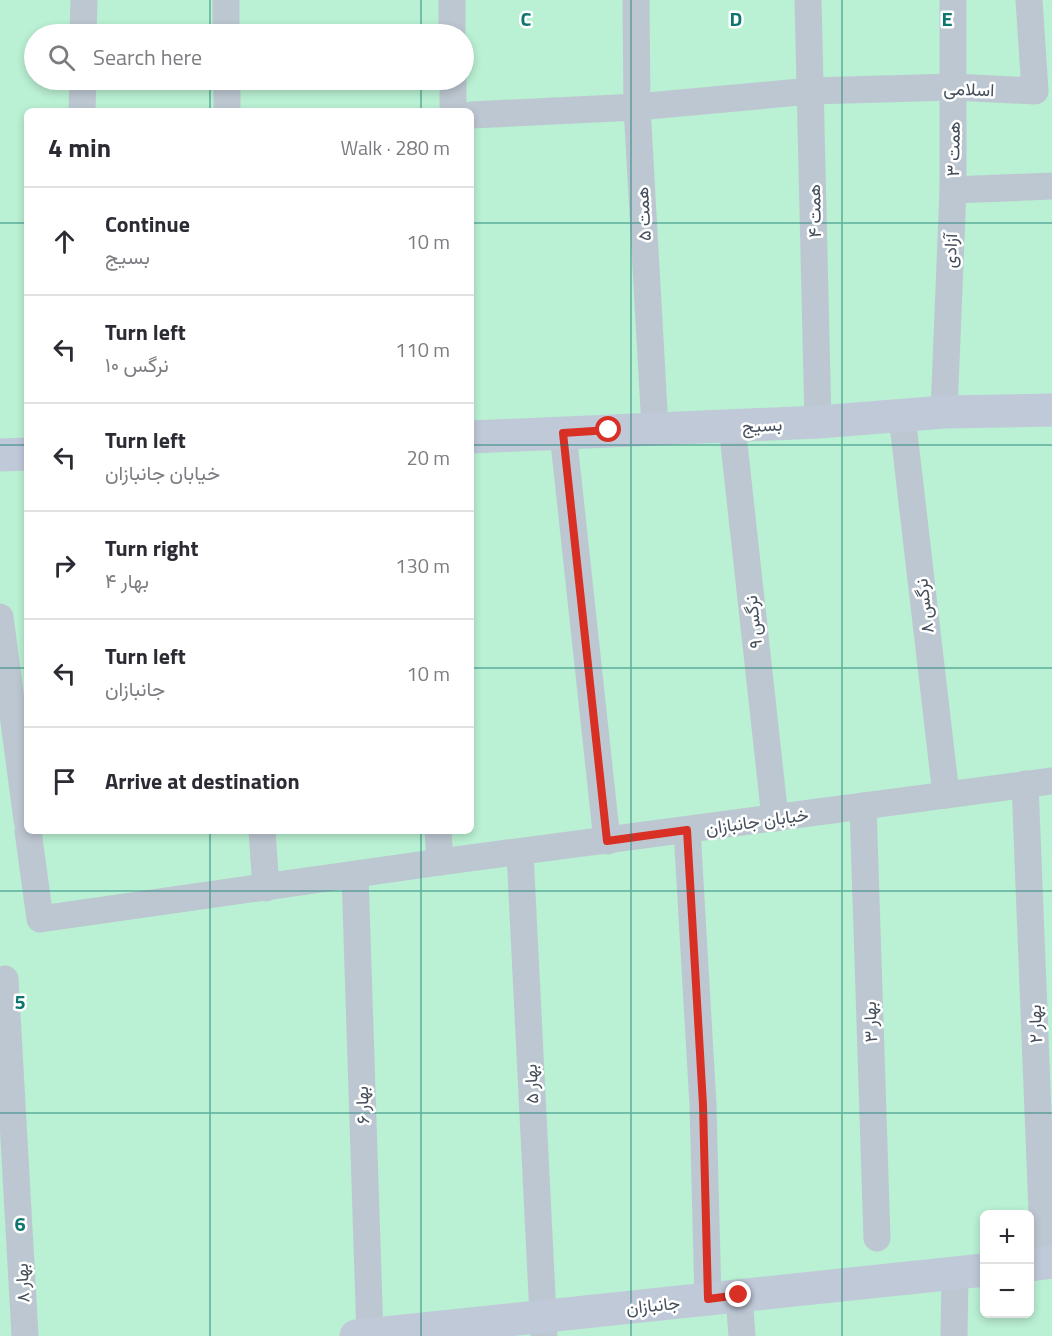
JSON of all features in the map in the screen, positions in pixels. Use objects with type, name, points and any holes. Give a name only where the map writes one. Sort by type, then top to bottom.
[{"type":"main road","name":"بسیج","points":[[474,437],[818,422],[944,412],[1052,410]]},
{"type":"main road","points":[[0,455],[24,454]]},
{"type":"main road","name":"جانبازان","points":[[365,1336],[543,1326],[724,1297],[970,1271]]},
{"type":"street","points":[[83,24],[84,0]]},
{"type":"street","points":[[226,0],[226,24]]},
{"type":"street","points":[[452,0],[453,24]]},
{"type":"street","name":"همت ۵","points":[[636,0],[637,107],[655,428]]},
{"type":"street","name":"همت ۴","points":[[808,0],[818,422]]},
{"type":"street","name":"همت ۳","points":[[953,0],[953,190]]},
{"type":"street","name":"اسلامی","points":[[474,115],[637,107],[811,91],[954,87],[1043,93],[1037,16]]},
{"type":"street","points":[[82,90],[82,108]]},
{"type":"street","points":[[227,90],[227,108]]},
{"type":"street","points":[[453,90],[453,108]]},
{"type":"street","points":[[953,190],[1052,186]]},
{"type":"street","name":"آزادی","points":[[944,412],[953,190]]},
{"type":"street","name":"نرگس ۸","points":[[902,416],[946,795]]},
{"type":"street","name":"نرگس ۹","points":[[732,426],[775,818]]},
{"type":"street","points":[[563,433],[607,841]]},
{"type":"street","points":[[0,617],[24,797]]},
{"type":"street","name":"خیابان جانبازان","points":[[28,834],[40,920],[440,862],[1052,781]]},
{"type":"street","name":"بهار ۲","points":[[1025,784],[1042,1264]]},
{"type":"street","name":"بهار ۳","points":[[863,806],[877,1238]]},
{"type":"street","points":[[687,830],[703,1105],[724,1297],[742,1336]]},
{"type":"street","points":[[262,834],[266,888]]},
{"type":"street","points":[[438,834],[440,862]]},
{"type":"street","name":"بهار ۵","points":[[520,853],[543,1326]]},
{"type":"street","name":"بهار ۶","points":[[355,875],[365,1336]]},
{"type":"street","name":"بهار ۸","points":[[5,979],[25,1336]]},
{"type":"street","points":[[954,1336],[970,1271]]},
{"type":"green space","points":[[0,0],[1052,0],[1052,1336],[0,1336]]},
{"type":"route","points":[[609,430],[563,433],[607,841],[687,830],[703,1105],[708,1299],[739,1295]]}]
